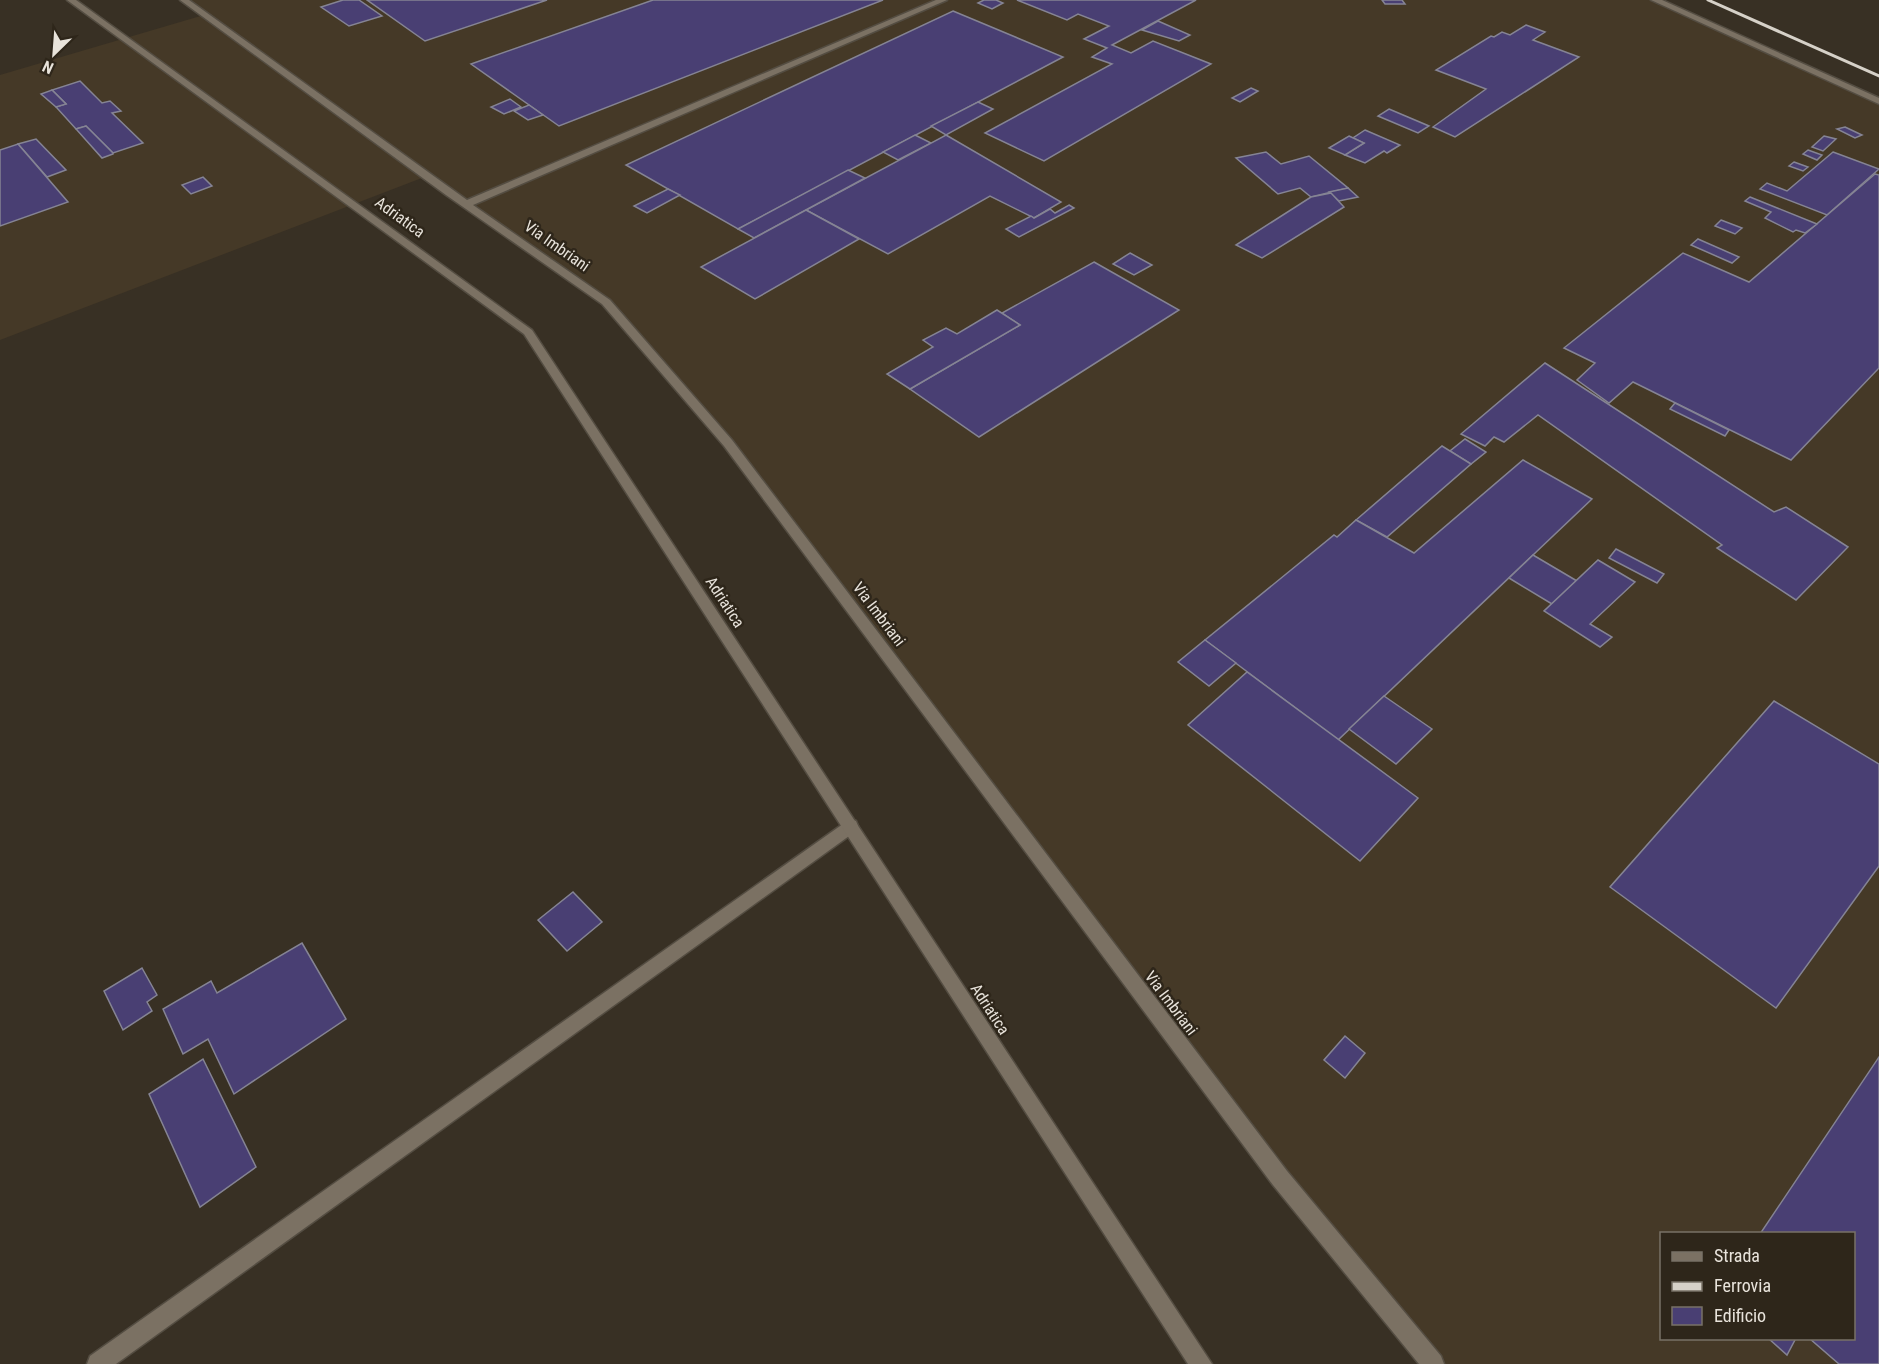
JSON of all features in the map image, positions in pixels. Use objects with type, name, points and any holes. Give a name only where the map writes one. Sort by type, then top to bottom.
[{"type":"main road","name":"Adriatica","points":[[71,0],[528,332],[1201,1364]]},
{"type":"main road","name":"Via Imbriani","points":[[184,0],[606,302],[728,443],[1280,1178],[1433,1364]]},
{"type":"main road","points":[[466,204],[943,0]]},
{"type":"main road","points":[[1655,0],[1879,101]]},
{"type":"main road","points":[[98,1364],[850,826]]},
{"type":"shaded area","points":[[184,0],[1655,0],[1879,101],[1879,1364],[1433,1364],[728,443],[606,302],[427,176],[0,340],[0,75],[204,15]]},
{"type":"building","points":[[343,0],[359,0],[382,16],[349,26],[321,7]]},
{"type":"building","points":[[367,0],[547,0],[425,41]]},
{"type":"building","points":[[653,0],[883,0],[559,126],[471,64]]},
{"type":"building","points":[[984,0],[996,0],[1003,3],[992,9],[978,3]]},
{"type":"building","points":[[1017,0],[1196,0],[1112,45],[1131,53],[1153,41],[1211,64],[1044,161],[985,133],[1112,64],[1092,57],[1107,48],[1084,39],[1109,26],[1078,14],[1067,20]]},
{"type":"building","points":[[1382,0],[1402,0],[1405,4],[1385,4]]},
{"type":"building","points":[[953,11],[1063,57],[738,229],[626,165]]},
{"type":"building","points":[[1158,21],[1190,35],[1179,41],[1142,30]]},
{"type":"building","points":[[1526,25],[1545,32],[1533,40],[1579,57],[1455,137],[1433,127],[1486,89],[1436,70],[1491,36],[1494,37],[1502,32],[1510,35]]},
{"type":"building","points":[[80,81],[102,103],[110,101],[121,111],[112,113],[143,143],[113,153],[86,126],[76,129],[56,107],[66,104],[52,90]]},
{"type":"building","points":[[1251,88],[1258,91],[1240,102],[1232,98]]},
{"type":"building","points":[[52,90],[66,104],[56,107],[41,94]]},
{"type":"building","points":[[510,99],[521,107],[504,114],[491,107]]},
{"type":"building","points":[[978,102],[993,109],[946,135],[931,126]]},
{"type":"building","points":[[529,105],[543,115],[528,120],[514,111]]},
{"type":"building","points":[[1389,109],[1429,126],[1418,133],[1378,116]]},
{"type":"building","points":[[86,126],[113,154],[102,158],[76,129]]},
{"type":"building","points":[[1845,127],[1862,135],[1855,138],[1837,129]]},
{"type":"building","points":[[1365,130],[1400,145],[1387,153],[1384,151],[1365,163],[1345,155],[1364,143],[1353,138]]},
{"type":"building","points":[[915,135],[931,143],[898,160],[883,152]]},
{"type":"building","points":[[946,135],[1061,202],[1034,218],[990,196],[888,254],[806,210]]},
{"type":"building","points":[[1349,136],[1364,143],[1345,155],[1329,148]]},
{"type":"building","points":[[1824,136],[1836,139],[1823,151],[1812,147]]},
{"type":"building","points":[[36,139],[66,170],[47,177],[18,144]]},
{"type":"building","points":[[18,144],[68,202],[0,226],[0,150]]},
{"type":"building","points":[[1808,150],[1822,155],[1817,160],[1803,154]]},
{"type":"building","points":[[1266,152],[1281,164],[1309,156],[1348,188],[1311,197],[1300,188],[1278,194],[1236,158]]},
{"type":"building","points":[[1833,152],[1879,169],[1827,215],[1760,189],[1767,183],[1787,191]]},
{"type":"building","points":[[1794,162],[1808,167],[1803,171],[1789,166]]},
{"type":"building","points":[[848,170],[865,178],[754,238],[738,229]]},
{"type":"building","points":[[1875,174],[1879,175],[1879,368],[1791,460],[1633,382],[1609,403],[1577,380],[1595,363],[1564,348],[1683,253],[1749,282]]},
{"type":"building","points":[[203,177],[212,186],[191,194],[182,185]]},
{"type":"building","points":[[1348,188],[1358,197],[1339,201],[1329,192]]},
{"type":"building","points":[[668,189],[680,195],[647,213],[634,206]]},
{"type":"building","points":[[1331,193],[1344,207],[1262,258],[1236,245],[1311,197]]},
{"type":"building","points":[[1750,197],[1817,224],[1805,233],[1796,230],[1793,232],[1765,218],[1771,212],[1745,201]]},
{"type":"building","points":[[1069,205],[1074,208],[1019,237],[1006,229],[1031,216],[1034,218],[1050,209],[1055,213]]},
{"type":"building","points":[[806,210],[859,239],[755,299],[701,267]]},
{"type":"building","points":[[1721,220],[1742,228],[1735,234],[1715,226]]},
{"type":"building","points":[[1698,239],[1739,257],[1732,263],[1691,245]]},
{"type":"building","points":[[1130,253],[1152,265],[1134,275],[1113,264]]},
{"type":"building","points":[[1094,262],[1179,310],[979,437],[910,389],[1020,325],[1002,313]]},
{"type":"building","points":[[997,310],[1020,325],[910,389],[887,374],[933,347],[923,340],[946,328],[957,334]]},
{"type":"building","points":[[1545,363],[1774,512],[1786,507],[1848,547],[1796,600],[1717,548],[1722,545],[1538,415],[1504,442],[1494,437],[1485,446],[1461,434]]},
{"type":"building","points":[[1675,403],[1729,430],[1725,436],[1670,409]]},
{"type":"building","points":[[1465,439],[1486,452],[1471,464],[1450,451]]},
{"type":"building","points":[[1442,446],[1471,464],[1387,537],[1356,520]]},
{"type":"building","points":[[1523,460],[1592,499],[1338,740],[1205,640],[1334,535],[1337,537],[1356,520],[1414,553]]},
{"type":"building","points":[[1616,549],[1664,574],[1657,583],[1609,558]]},
{"type":"building","points":[[1533,555],[1577,581],[1552,604],[1509,578]]},
{"type":"building","points":[[1598,560],[1635,582],[1590,624],[1612,637],[1600,647],[1544,611]]},
{"type":"building","points":[[1205,640],[1236,663],[1209,686],[1178,662]]},
{"type":"building","points":[[1247,672],[1418,798],[1360,861],[1188,725]]},
{"type":"building","points":[[1384,696],[1432,729],[1396,764],[1349,729]]},
{"type":"building","points":[[1774,701],[1879,764],[1879,866],[1776,1008],[1610,887]]},
{"type":"building","points":[[573,892],[602,922],[567,951],[538,920]]},
{"type":"building","points":[[302,943],[346,1019],[234,1094],[208,1039],[183,1054],[163,1009],[211,981],[217,993]]},
{"type":"building","points":[[142,968],[157,995],[147,1002],[152,1011],[123,1030],[104,991]]},
{"type":"building","points":[[1345,1036],[1365,1053],[1345,1078],[1324,1060]]},
{"type":"building","points":[[1879,1057],[1879,1364],[1839,1364],[1811,1340],[1855,1340],[1855,1232],[1761,1232]]},
{"type":"building","points":[[203,1059],[256,1167],[200,1207],[149,1094]]},
{"type":"building","points":[[1770,1340],[1795,1340],[1787,1355]]},
{"type":"railway","points":[[1708,0],[1879,76]]}]
